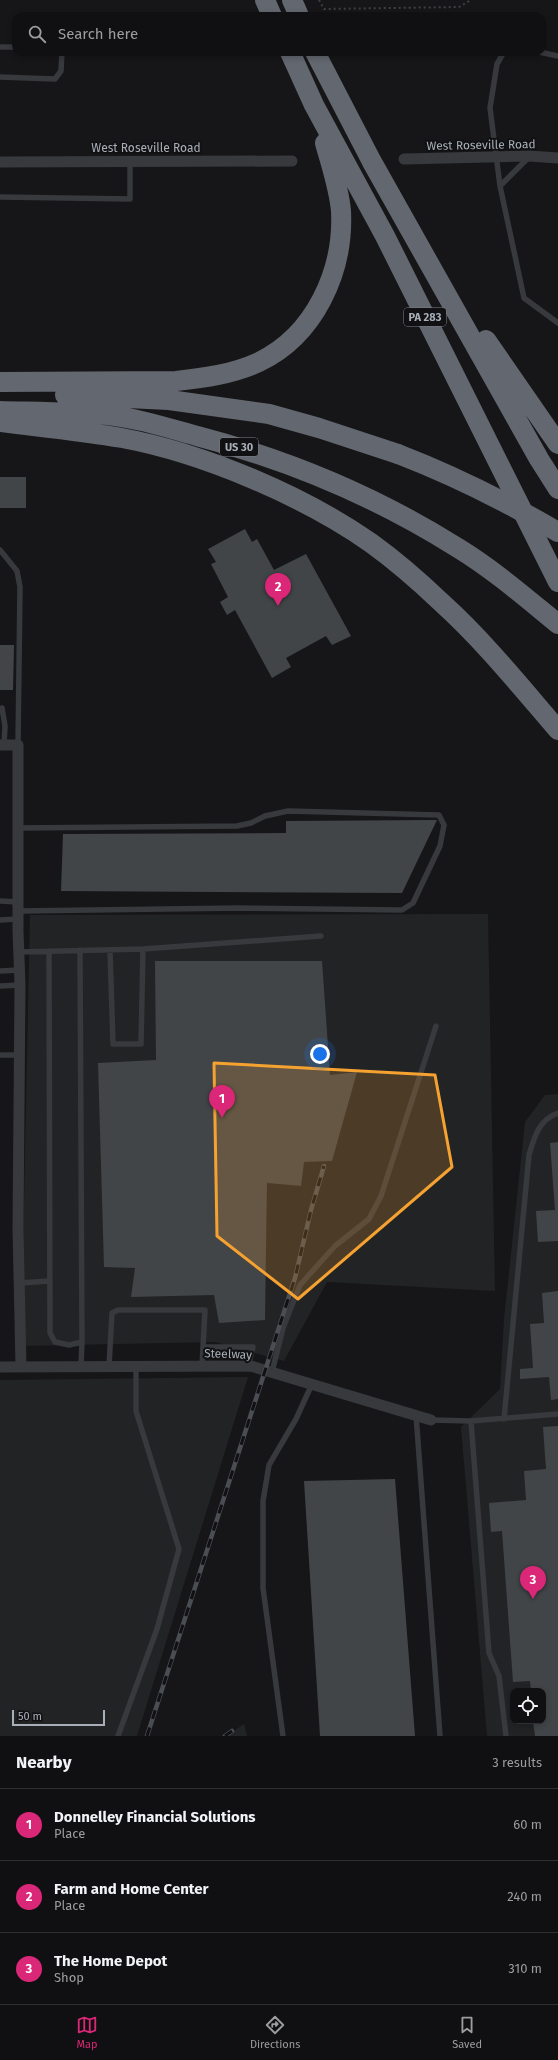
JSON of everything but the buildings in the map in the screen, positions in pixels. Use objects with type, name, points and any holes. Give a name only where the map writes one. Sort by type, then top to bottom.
[{"type":"highway","points":[[265,0],[270,12]]},
{"type":"highway","points":[[292,0],[297,12]]},
{"type":"highway","name":"PA 283","points":[[292,56],[314,105],[385,236],[558,582]]},
{"type":"highway","name":"PA 283","points":[[317,56],[372,162],[540,460],[558,489]]},
{"type":"highway","points":[[0,382],[176,381],[204,378],[235,371],[260,361],[282,346],[302,328],[317,309],[327,290],[337,264],[340,240],[341,210],[337,186],[314,105]]},
{"type":"highway","points":[[413,234],[558,444]]},
{"type":"highway","points":[[0,394],[96,395],[169,400],[268,414],[398,454],[504,500],[558,532]]},
{"type":"highway","name":"US 30","points":[[0,411],[108,415],[147,423],[249,450],[359,493],[459,548],[501,578],[558,624]]},
{"type":"highway","points":[[0,422],[122,438],[197,458],[289,496],[314,509],[370,543],[444,604],[477,638],[558,730]]},
{"type":"street","name":"West Roseville Road","points":[[404,158],[529,156],[558,158]]},
{"type":"street","name":"West Roseville Road","points":[[0,162],[292,161]]},
{"type":"street","points":[[2,745],[18,745],[21,1367]]},
{"type":"street","name":"Steelway","points":[[0,1367],[248,1366],[431,1420]]},
{"type":"lane","points":[[0,47],[12,47]]},
{"type":"lane","points":[[546,53],[558,56]]},
{"type":"lane","points":[[0,78],[55,79],[61,71],[62,56]]},
{"type":"lane","points":[[502,56],[497,64],[490,108],[500,186],[524,298],[558,323]]},
{"type":"lane","points":[[500,186],[529,156]]},
{"type":"lane","points":[[0,197],[130,199],[130,162]]},
{"type":"lane","points":[[0,550],[17,571],[20,587],[18,745]]},
{"type":"lane","points":[[2,708],[5,726],[2,745]]},
{"type":"lane","points":[[0,901],[18,910],[239,908],[402,910],[413,904],[426,878],[440,846],[444,825],[439,815],[288,811],[265,816],[251,824],[237,826],[19,828]]},
{"type":"lane","points":[[0,920],[18,910]]},
{"type":"lane","points":[[19,952],[143,949],[321,936]]},
{"type":"lane","points":[[110,950],[113,1044],[141,1044],[143,949]]},
{"type":"lane","points":[[80,950],[81,1366]]},
{"type":"lane","points":[[49,951],[50,1333],[55,1342],[69,1345],[82,1342]]},
{"type":"lane","points":[[0,971],[19,970]]},
{"type":"lane","points":[[0,986],[20,985]]},
{"type":"lane","points":[[272,1372],[283,1328],[300,1285],[335,1246],[369,1219],[381,1196],[436,1026]]},
{"type":"lane","points":[[0,1055],[20,1055]]},
{"type":"lane","points":[[504,1419],[529,1156],[534,1136],[543,1122],[558,1113]]},
{"type":"lane","points":[[20,1283],[49,1281]]},
{"type":"lane","points":[[109,1366],[112,1313],[118,1310],[204,1310],[202,1366]]},
{"type":"lane","points":[[202,1347],[253,1347],[248,1366]]},
{"type":"lane","points":[[118,1736],[157,1629],[179,1549],[136,1411],[136,1366]]},
{"type":"lane","points":[[283,1736],[263,1588],[263,1501],[269,1465],[296,1419],[312,1384]]},
{"type":"lane","name":"Steelway","points":[[431,1420],[471,1421],[558,1414]]},
{"type":"lane","points":[[416,1416],[440,1736]]},
{"type":"lane","points":[[471,1421],[489,1653],[499,1676],[506,1736]]},
{"type":"path","points":[[319,0],[324,9],[459,7],[471,0]]},
{"type":"highlighted area","points":[[214,1063],[435,1075],[452,1167],[298,1299],[217,1236]]},
{"type":"shaded area","points":[[488,914],[495,1291],[327,1282],[284,1361],[215,1342],[21,1346],[30,915]]},
{"type":"shaded area","points":[[558,1094],[558,1736],[487,1736],[461,1427],[500,1389],[504,1319],[525,1122],[545,1095]]},
{"type":"shaded area","points":[[248,1377],[137,1736],[0,1736],[0,1380]]},
{"type":"shaded area","points":[[244,1724],[247,1736],[226,1736]]},
{"type":"railway","points":[[147,1736],[295,1278],[311,1210],[324,1166]]},
{"type":"railway","points":[[225,1736],[232,1731]]},
{"type":"place","name":"Farm and Home Center","points":[[278,606]]},
{"type":"place","name":"Donnelley Financial Solutions","points":[[222,1118]]},
{"type":"place","name":"The Home Depot","points":[[533,1599]]}]
